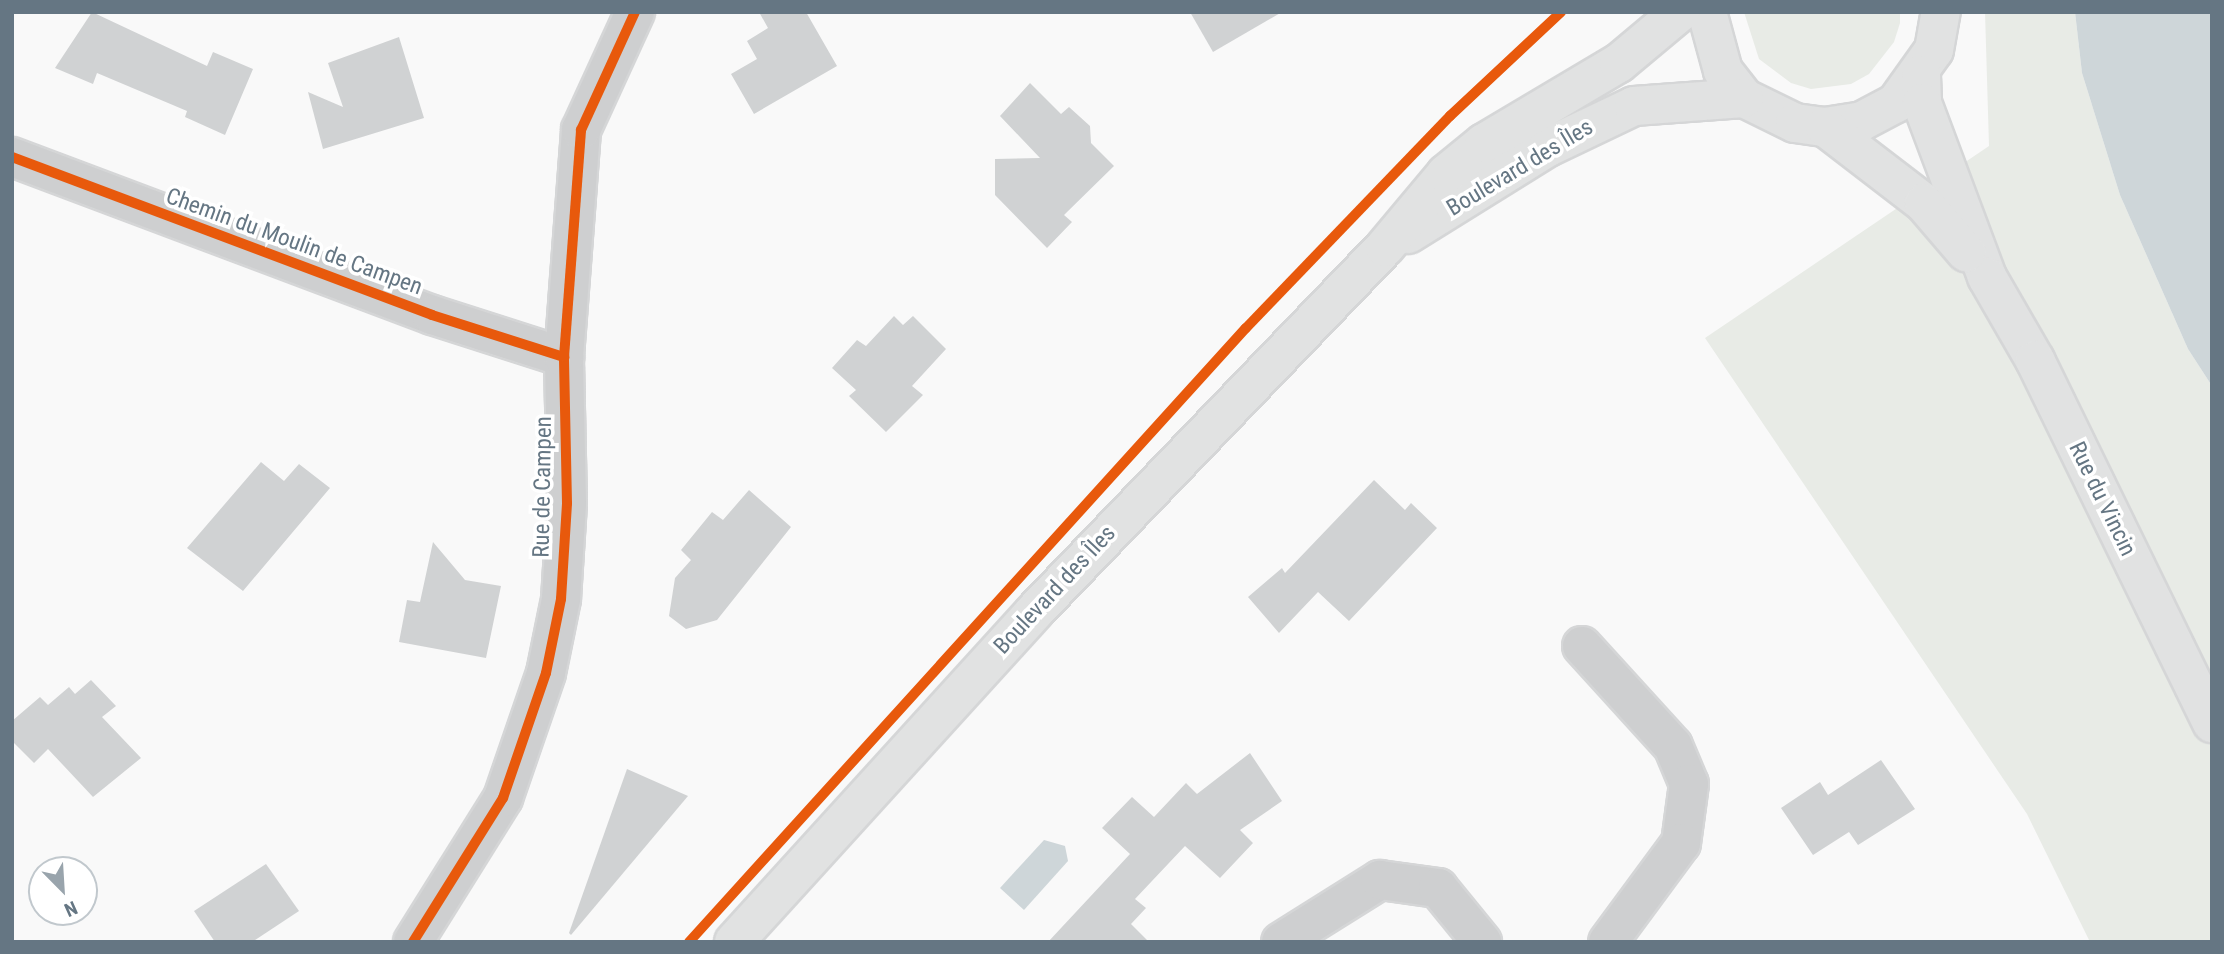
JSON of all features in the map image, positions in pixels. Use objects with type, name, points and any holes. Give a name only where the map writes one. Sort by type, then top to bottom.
[{"type":"main road","name":"Boulevard des Îles","points":[[734,942],[1043,603],[1385,247],[1446,174],[1484,143],[1619,63],[1680,12]]},
{"type":"main road","points":[[1707,12],[1719,61],[1744,98],[1795,123],[1825,127],[1874,115],[1896,103],[1921,75],[1934,50],[1941,12]]},
{"type":"main road","name":"Rue du Vincin","points":[[1921,75],[1923,103],[1987,277],[2035,360],[2212,723]]},
{"type":"main road","name":"Boulevard des Îles","points":[[1385,247],[1548,147],[1634,106],[1744,98]]},
{"type":"main road","name":"Rue du Vincin","points":[[1825,127],[1924,203],[1987,277]]},
{"type":"street","name":"Rue de Campen","points":[[414,942],[503,798],[546,673],[562,586],[565,357],[581,130],[635,12]]},
{"type":"street","name":"Chemin du Moulin de Campen","points":[[12,157],[432,315],[565,357]]},
{"type":"street","points":[[1582,646],[1672,746],[1689,784],[1681,843],[1608,942]]},
{"type":"street","points":[[1281,942],[1380,880],[1438,888],[1482,942]]},
{"type":"shaded area","points":[[1744,12],[1900,12],[1900,23],[1894,42],[1869,74],[1851,84],[1811,89],[1791,83],[1759,59]]},
{"type":"shaded area","points":[[1985,12],[2075,12],[2082,73],[2120,195],[2188,349],[2212,386],[2212,942],[2090,942],[2027,814],[1705,338],[1989,146]]},
{"type":"shaded area","points":[[2075,12],[2212,12],[2212,386],[2188,349],[2120,195],[2082,73]]},
{"type":"shaded area","points":[[1044,840],[1065,846],[1068,861],[1024,910],[1000,888]]},
{"type":"building","points":[[92,12],[207,66],[213,52],[253,69],[225,135],[185,117],[187,111],[97,73],[93,84],[55,68]]},
{"type":"building","points":[[759,12],[806,12],[837,66],[754,114],[731,74],[757,59],[747,41],[768,28]]},
{"type":"building","points":[[1190,12],[1282,12],[1213,52]]},
{"type":"building","points":[[399,37],[424,118],[323,149],[308,92],[343,107],[328,63]]},
{"type":"building","points":[[1030,83],[1061,114],[1069,107],[1090,126],[1091,143],[1114,166],[1064,215],[1072,222],[1047,248],[995,195],[995,159],[1040,158],[1000,116]]},
{"type":"building","points":[[894,316],[903,325],[913,316],[946,349],[912,386],[923,395],[886,432],[849,396],[856,390],[832,368],[857,340],[866,346]]},
{"type":"building","points":[[261,462],[284,481],[299,464],[330,488],[243,591],[187,548]]},
{"type":"building","points":[[1374,480],[1405,510],[1411,503],[1437,528],[1349,621],[1318,592],[1279,633],[1248,597],[1282,568],[1285,573]]},
{"type":"building","points":[[749,490],[791,527],[717,620],[686,629],[669,616],[675,578],[691,560],[681,550],[712,512],[723,520]]},
{"type":"building","points":[[433,542],[465,580],[501,586],[486,658],[399,642],[407,600],[420,602]]},
{"type":"building","points":[[91,680],[116,706],[102,717],[141,758],[93,797],[48,749],[34,763],[12,741],[12,721],[40,697],[48,705],[69,687],[75,694]]},
{"type":"building","points":[[1250,753],[1282,801],[1240,830],[1253,843],[1220,878],[1185,846],[1135,899],[1146,908],[1131,924],[1149,942],[1048,942],[1130,854],[1102,828],[1132,797],[1154,817],[1186,783],[1197,794]]},
{"type":"building","points":[[1881,760],[1915,809],[1858,845],[1849,832],[1813,855],[1781,808],[1820,782],[1828,795]]},
{"type":"building","points":[[627,769],[688,796],[571,935],[569,933]]},
{"type":"building","points":[[266,864],[299,911],[252,942],[215,942],[194,911]]},
{"type":"cycle path","points":[[413,942],[503,798],[546,673],[561,599],[567,503],[564,357],[581,130],[635,12]]},
{"type":"cycle path","points":[[689,942],[1246,328],[1450,116],[1561,12]]},
{"type":"cycle path","points":[[12,157],[432,315],[564,357]]}]
